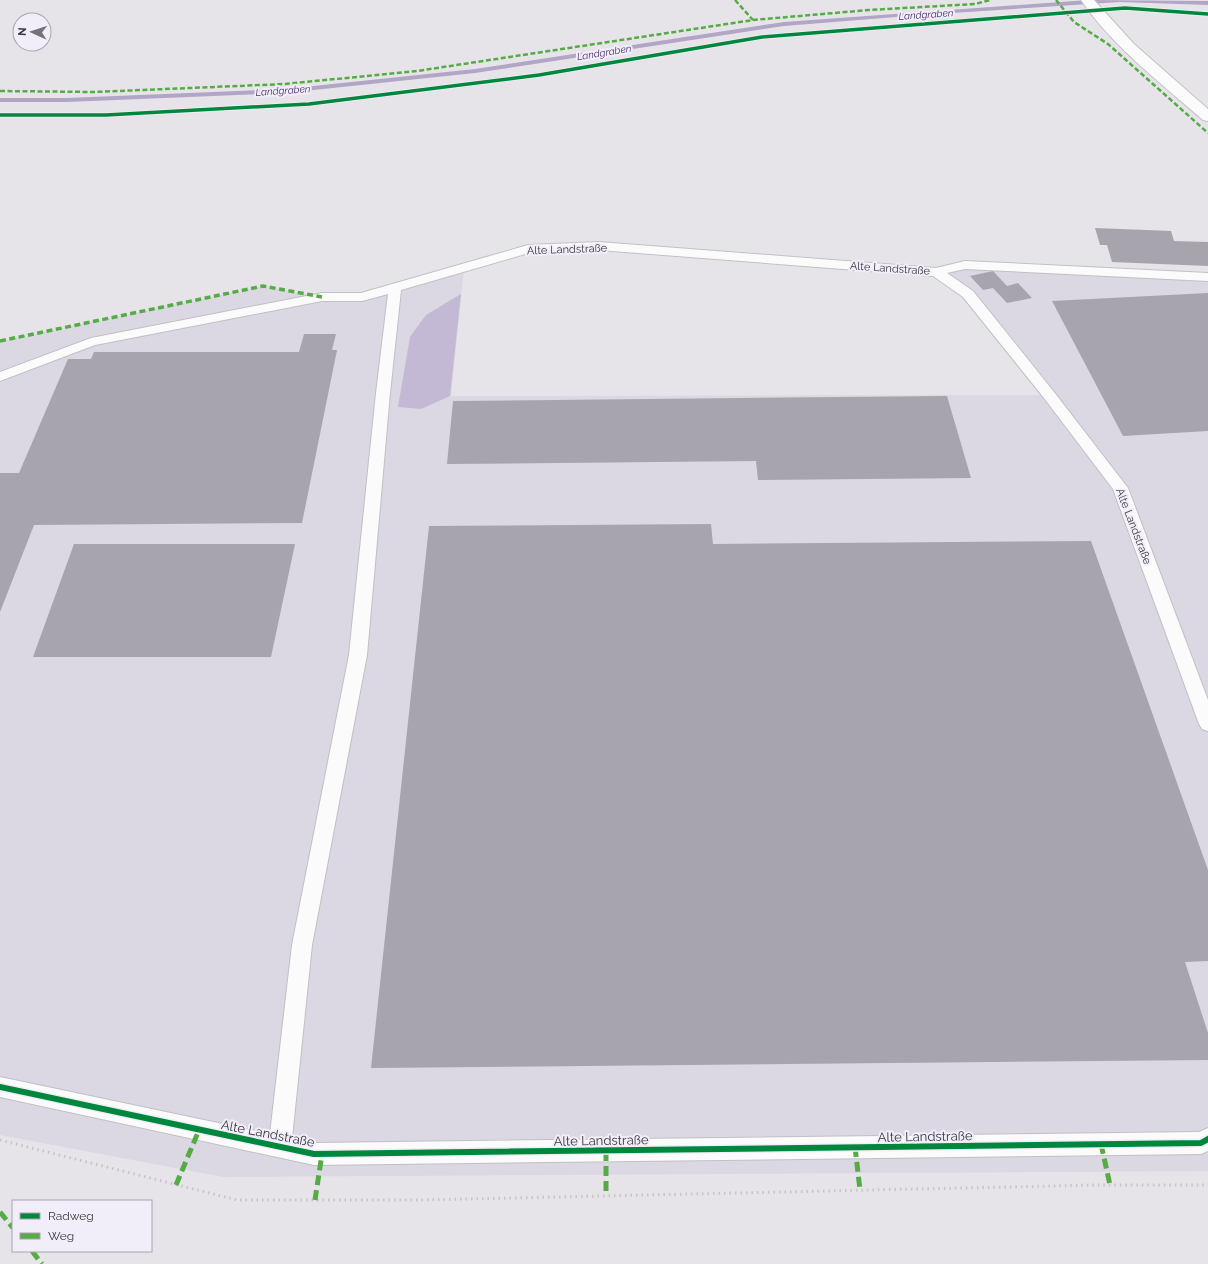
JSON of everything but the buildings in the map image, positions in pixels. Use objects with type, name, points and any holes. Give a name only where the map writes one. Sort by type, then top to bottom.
[{"type":"street","points":[[1087,0],[1102,19],[1150,67],[1208,117]]},
{"type":"lane","name":"Alte Landstraße","points":[[0,377],[91,342],[322,297],[362,297],[528,249],[599,246],[936,272],[968,294],[1049,395],[1120,488],[1208,724]]},
{"type":"lane","points":[[936,272],[965,265],[1208,277]]},
{"type":"lane","points":[[280,1147],[302,945],[358,655],[383,393],[395,288]]},
{"type":"lane","name":"Alte Landstraße","points":[[0,1087],[314,1154],[1202,1143],[1208,1139]]},
{"type":"path","points":[[0,1140],[237,1200],[421,1200],[1089,1185],[1208,1185]]},
{"type":"shaded area","points":[[965,265],[1208,277],[1208,1171],[223,1177],[0,1135],[0,341],[263,286],[322,297],[362,297],[464,268],[451,396],[1048,395],[968,294],[936,272]]},
{"type":"shaded area","points":[[461,294],[450,396],[421,409],[398,407],[410,337],[426,315]]},
{"type":"waterway","name":"Landgraben","points":[[0,100],[67,100],[285,91],[475,71],[784,24],[921,13],[1120,0],[1208,3]]},
{"type":"marked path","points":[[735,0],[753,20]]},
{"type":"marked path","points":[[0,91],[94,92],[285,84],[417,71],[753,20],[869,10],[975,4],[990,0]]},
{"type":"marked path","points":[[1056,0],[1074,22],[1108,44],[1208,133]]},
{"type":"marked path","points":[[0,341],[263,286],[322,297]]},
{"type":"marked path","points":[[176,1185],[199,1130]]},
{"type":"marked path","points":[[1101,1144],[1110,1185]]},
{"type":"marked path","points":[[855,1147],[860,1190]]},
{"type":"marked path","points":[[606,1151],[606,1195]]},
{"type":"marked path","points":[[315,1200],[322,1154]]},
{"type":"marked path","points":[[0,1212],[12,1227]]},
{"type":"marked path","points":[[33,1252],[42,1264]]},
{"type":"cycle path","points":[[0,115],[106,115],[309,104],[539,75],[762,37],[1125,8],[1208,14]]},
{"type":"cycle path","points":[[0,1087],[314,1154],[1201,1143],[1208,1139]]}]
